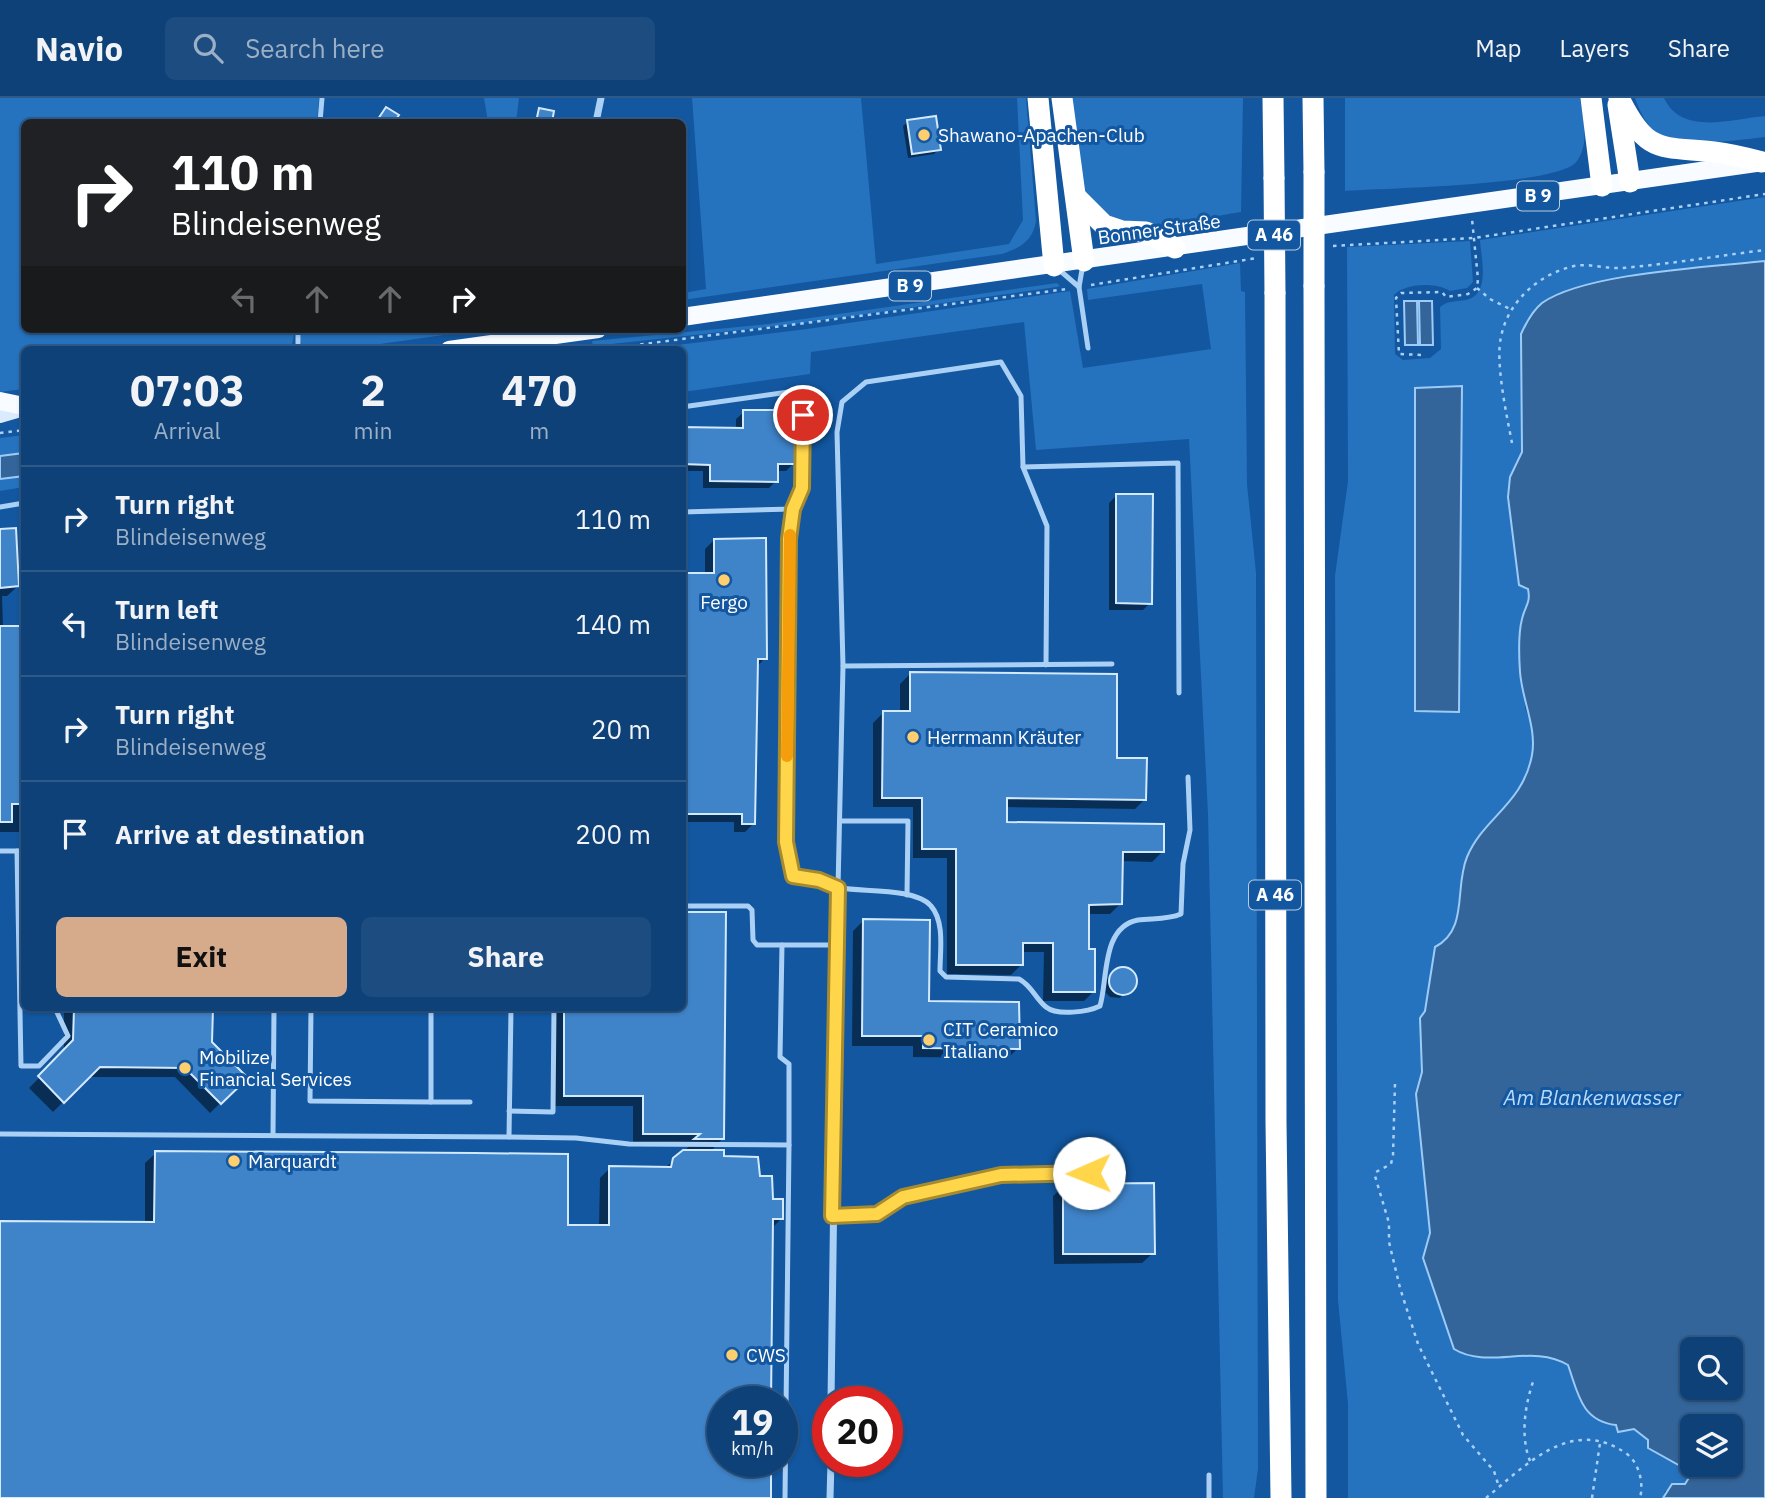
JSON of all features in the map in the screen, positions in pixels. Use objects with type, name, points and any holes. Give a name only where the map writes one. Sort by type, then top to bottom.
[{"type":"highway","points":[[1038,98],[1054,266]]},
{"type":"highway","points":[[1062,98],[1084,261]]},
{"type":"highway","name":"A 46","points":[[1313,98],[1316,1498]]},
{"type":"highway","points":[[1591,98],[1602,186]]},
{"type":"highway","points":[[1618,98],[1637,128],[1662,148],[1714,152],[1764,162]]},
{"type":"highway","points":[[1618,98],[1630,182]]},
{"type":"highway","name":"A 46","points":[[1272,102],[1275,293],[1276,1108],[1281,1498]]},
{"type":"highway","points":[[1076,197],[1104,225],[1122,232],[1146,232],[1175,248]]},
{"type":"main road","name":"Bonner Straße","points":[[686,316],[1054,266],[1764,162]]},
{"type":"main road","points":[[477,346],[568,333]]},
{"type":"main road","points":[[0,401],[21,406]]},
{"type":"main road","points":[[0,410],[21,407]]},
{"type":"street","points":[[597,119],[601,98]]},
{"type":"street","points":[[0,416],[21,408]]},
{"type":"street","points":[[831,1386],[838,888]]},
{"type":"street","points":[[830,1498],[831,1477]]},
{"type":"lane","points":[[320,119],[322,98]]},
{"type":"lane","points":[[1084,261],[1079,287],[1088,348]]},
{"type":"lane","points":[[1054,266],[1079,287]]},
{"type":"lane","points":[[838,888],[843,666],[837,432],[842,401],[866,382],[1001,362],[1021,396],[1023,467],[1047,526],[1046,665]]},
{"type":"lane","points":[[686,406],[803,390],[802,488],[793,509],[789,539],[786,842],[793,876],[819,880],[838,888],[907,895],[930,904],[939,920],[940,971],[946,977],[1019,979],[1028,984],[1053,1012],[1092,1010],[1100,1006],[1104,970],[1117,933],[1135,920],[1173,918],[1181,914],[1183,864],[1190,830],[1188,777]]},
{"type":"lane","points":[[1023,467],[1178,463],[1179,693]]},
{"type":"lane","points":[[0,507],[21,504]]},
{"type":"lane","points":[[686,512],[793,509]]},
{"type":"lane","points":[[843,666],[1112,664]]},
{"type":"lane","points":[[840,821],[908,821],[907,895]]},
{"type":"lane","points":[[0,851],[21,851],[21,1066],[39,1066],[68,1036],[56,1011]]},
{"type":"lane","points":[[686,906],[748,906],[752,910],[753,940],[757,945],[836,945]]},
{"type":"lane","points":[[782,945],[780,1058],[789,1064],[785,1498]]},
{"type":"lane","points":[[273,1135],[274,1011]]},
{"type":"lane","points":[[311,1011],[310,1101],[470,1102]]},
{"type":"lane","points":[[431,1011],[432,1102]]},
{"type":"lane","points":[[509,1136],[511,1011]]},
{"type":"lane","points":[[509,1111],[553,1112],[554,1011]]},
{"type":"lane","points":[[0,1135],[509,1136],[576,1138],[629,1144],[789,1145]]},
{"type":"lane","points":[[832,1216],[877,1214],[903,1197],[1001,1175],[1089,1173]]},
{"type":"lane","points":[[1209,1475],[1209,1498]]},
{"type":"path","points":[[1326,247],[1474,237],[1765,194]]},
{"type":"path","points":[[1470,205],[1477,288],[1490,299],[1512,310]]},
{"type":"path","points":[[1512,443],[1504,401],[1500,338],[1512,310],[1525,293],[1545,276],[1576,265],[1613,269],[1699,261],[1765,250]]},
{"type":"path","points":[[629,346],[1079,287],[1263,257]]},
{"type":"path","points":[[1420,355],[1399,354],[1398,295],[1442,292],[1446,296],[1468,294],[1477,288]]},
{"type":"path","points":[[0,433],[21,430]]},
{"type":"path","points":[[1395,1084],[1393,1155],[1391,1164],[1382,1167],[1375,1176],[1389,1223],[1389,1242],[1400,1288],[1418,1344],[1435,1383],[1463,1435],[1494,1471],[1499,1487]]},
{"type":"path","points":[[1530,1461],[1525,1439],[1527,1398],[1534,1380]]},
{"type":"path","points":[[1486,1498],[1530,1461],[1563,1442],[1615,1446],[1634,1460],[1640,1477],[1640,1498]]},
{"type":"path","points":[[1592,1498],[1600,1443]]},
{"type":"shaded area","points":[[0,98],[319,98],[317,119],[21,119],[21,333],[294,333],[292,346],[21,346],[21,389],[0,392]]},
{"type":"shaded area","points":[[484,98],[519,98],[516,119],[488,119]]},
{"type":"shaded area","points":[[692,98],[861,98],[876,264],[1009,244],[1023,220],[1017,98],[1026,98],[1036,221],[1032,234],[1025,243],[1002,254],[686,300],[686,292],[706,289]]},
{"type":"shaded area","points":[[1071,98],[1243,98],[1241,212],[1153,225],[1131,224],[1111,218],[1095,207],[1083,188]]},
{"type":"shaded area","points":[[1345,98],[1580,98],[1583,146],[1577,161],[1564,169],[1539,176],[1469,184],[1345,191]]},
{"type":"shaded area","points":[[1635,98],[1664,98],[1672,110],[1695,121],[1723,122],[1765,116],[1765,137],[1700,142],[1665,138],[1650,126]]},
{"type":"shaded area","points":[[1765,197],[1765,261],[1626,277],[1523,401],[1522,452],[1510,477],[1530,603],[1522,618],[1525,708],[1535,736],[1532,758],[1518,792],[1471,847],[1462,869],[1456,927],[1447,940],[1435,947],[1425,1011],[1420,1018],[1422,1072],[1416,1094],[1430,1234],[1423,1259],[1454,1348],[1478,1358],[1540,1355],[1568,1365],[1583,1404],[1589,1412],[1605,1423],[1616,1425],[1618,1432],[1634,1429],[1649,1440],[1648,1448],[1680,1466],[1680,1477],[1690,1477],[1685,1484],[1665,1491],[1663,1498],[1348,1498],[1348,1404],[1338,1300],[1335,576],[1348,481],[1347,247],[1470,241],[1473,282],[1467,288],[1450,291],[1437,286],[1421,285],[1405,288],[1394,295],[1395,354],[1403,360],[1430,358],[1441,349],[1440,307],[1449,302],[1474,297],[1482,284],[1480,240]],"holes":[[[1415,388],[1459,712],[1415,711]]]},
{"type":"shaded area","points":[[1240,263],[1241,291],[1245,292],[1247,484],[1256,573],[1258,1469],[1254,1498],[1223,1498],[1208,814],[1189,439],[1036,450],[1024,322],[811,352],[810,374],[686,392],[686,346],[669,346],[1070,291],[1083,368],[1211,349],[1202,284],[1088,300],[1087,289]]},
{"type":"shaded area","points":[[1057,283],[1060,286],[795,324],[593,346],[592,341],[768,324]]},
{"type":"shaded area","points":[[301,333],[458,333],[366,346],[302,346]]},
{"type":"shaded area","points":[[21,435],[21,488],[0,491],[0,438]]},
{"type":"water","name":"Am Blankenwasser","points":[[1765,261],[1765,1498],[1663,1498],[1672,1484],[1685,1484],[1689,1477],[1743,1477],[1743,1414],[1680,1414],[1680,1466],[1648,1448],[1648,1440],[1634,1429],[1618,1432],[1616,1425],[1595,1418],[1588,1412],[1578,1395],[1568,1365],[1540,1356],[1481,1357],[1454,1349],[1423,1258],[1430,1233],[1416,1094],[1422,1072],[1420,1018],[1425,1011],[1435,947],[1453,930],[1459,907],[1463,869],[1474,843],[1512,799],[1527,772],[1532,755],[1533,735],[1521,682],[1519,653],[1521,625],[1529,594],[1528,589],[1519,585],[1508,497],[1510,477],[1522,452],[1521,334],[1532,313],[1542,303],[1561,293],[1617,278]]},
{"type":"water","points":[[1404,301],[1417,301],[1418,345],[1405,345]]},
{"type":"water","points":[[1419,301],[1432,301],[1433,345],[1420,345]]},
{"type":"water","points":[[1462,386],[1459,712],[1415,711],[1415,388]]},
{"type":"water","points":[[21,453],[21,476],[0,479],[0,456]]},
{"type":"building","points":[[386,107],[399,115],[396,119],[378,119]]},
{"type":"building","points":[[539,108],[554,111],[553,119],[537,119]]},
{"type":"building","name":"Shawano-Apachen-Club","points":[[936,116],[941,150],[912,154],[907,120]]},
{"type":"building","points":[[743,410],[796,410],[796,464],[778,464],[778,482],[710,481],[710,465],[686,464],[686,427],[743,428]]},
{"type":"building","points":[[1116,494],[1153,494],[1152,604],[1116,603]]},
{"type":"building","points":[[16,528],[19,586],[0,588],[0,529]]},
{"type":"building","points":[[766,538],[767,659],[758,659],[755,824],[742,824],[742,814],[686,814],[686,573],[714,573],[714,539]]},
{"type":"building","points":[[0,626],[21,626],[21,804],[12,804],[12,822],[0,822]]},
{"type":"building","points":[[910,672],[1117,674],[1117,758],[1147,758],[1146,800],[1007,798],[1007,822],[1164,824],[1164,852],[1123,852],[1122,904],[1089,905],[1089,949],[1095,949],[1095,992],[1053,992],[1053,943],[1023,943],[1023,965],[956,965],[956,849],[922,849],[922,798],[882,798],[883,711],[910,711]]},
{"type":"building","points":[[686,912],[726,912],[724,1139],[694,1139],[700,1134],[643,1134],[643,1096],[564,1096],[564,1011],[686,1011]]},
{"type":"building","points":[[863,919],[930,920],[929,1001],[1019,1002],[1020,1049],[923,1048],[923,1036],[862,1036]]},
{"type":"building","points":[[1123,967],[1133,971],[1137,981],[1133,991],[1123,995],[1113,991],[1109,981],[1113,971]]},
{"type":"building","points":[[74,1011],[213,1011],[212,1042],[248,1078],[221,1104],[185,1068],[100,1067],[64,1103],[38,1076],[73,1040]]},
{"type":"building","points":[[683,1150],[724,1150],[724,1156],[758,1157],[760,1176],[772,1176],[773,1199],[783,1199],[783,1219],[773,1219],[771,1386],[707,1386],[707,1477],[771,1477],[771,1498],[0,1498],[0,1221],[154,1222],[155,1151],[474,1153],[568,1154],[568,1225],[609,1225],[609,1166],[671,1167],[673,1158]]},
{"type":"building","points":[[1154,1183],[1155,1254],[1063,1254],[1063,1184]]},
{"type":"slow traffic","points":[[787,756],[790,535]]},
{"type":"place","name":"Shawano-Apachen-Club","points":[[924,135]]},
{"type":"place","name":"Fergo","points":[[724,580]]},
{"type":"place","name":"Herrmann Kräuter","points":[[913,737]]},
{"type":"place","name":"CIT Ceramico Italiano","points":[[929,1040]]},
{"type":"place","name":"Mobilize Financial Services","points":[[185,1068]]},
{"type":"place","name":"Marquardt","points":[[234,1161]]},
{"type":"place","name":"CWS","points":[[732,1355]]},
{"type":"route","points":[[803,415],[802,488],[793,509],[789,539],[786,842],[793,876],[819,880],[838,888],[832,1216],[877,1214],[903,1197],[1001,1175],[1089,1173]]}]
